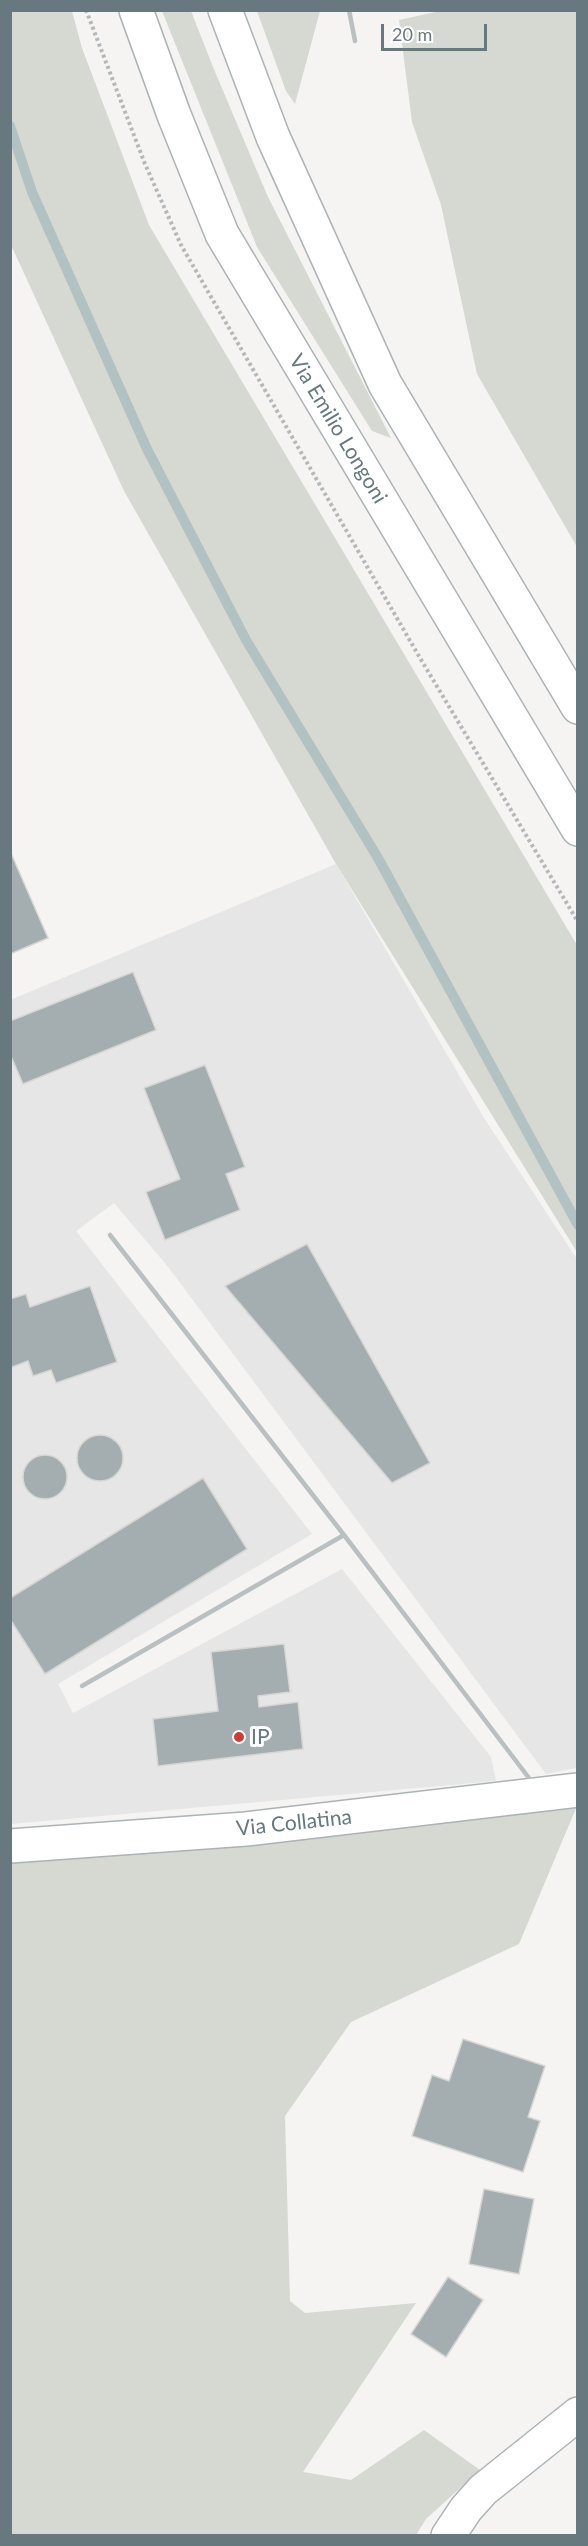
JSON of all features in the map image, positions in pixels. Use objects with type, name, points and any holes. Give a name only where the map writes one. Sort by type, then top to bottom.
[{"type":"street","name":"Via Emilio Longoni","points":[[136,10],[174,115],[222,234],[578,830]]},
{"type":"street","points":[[225,10],[273,137],[385,384],[578,707]]},
{"type":"street","name":"Via Collatina","points":[[10,1846],[246,1829],[578,1790]]},
{"type":"street","points":[[448,2535],[483,2490],[578,2414]]},
{"type":"lane","points":[[349,10],[355,41]]},
{"type":"lane","points":[[110,1235],[344,1535],[541,1794]]},
{"type":"lane","points":[[82,1686],[344,1535]]},
{"type":"path","points":[[86,10],[145,164],[182,245],[420,658],[578,922]]},
{"type":"shaded area","points":[[10,11],[72,11],[82,48],[149,225],[577,945],[577,1252],[336,864],[124,491],[11,245]]},
{"type":"shaded area","points":[[162,11],[191,11],[268,197],[391,438],[372,431],[257,247]]},
{"type":"shaded area","points":[[257,11],[320,11],[295,104],[286,91]]},
{"type":"shaded area","points":[[440,11],[577,11],[577,547],[477,374],[441,205],[412,122],[399,20]]},
{"type":"shaded area","points":[[336,864],[484,1118],[577,1259],[577,1768],[546,1774],[169,1268],[114,1203],[76,1231],[312,1534],[58,1684],[73,1713],[342,1569],[491,1757],[496,1781],[11,1824],[10,1000]]},
{"type":"shaded area","points":[[577,1806],[519,1944],[351,2022],[285,2116],[290,2301],[305,2313],[416,2303],[303,2472],[351,2480],[424,2430],[480,2470],[426,2519],[416,2535],[11,2536],[11,1861]]},
{"type":"building","points":[[10,851],[48,938],[10,954]]},
{"type":"building","points":[[133,972],[156,1030],[23,1084],[10,1054],[10,1021]]},
{"type":"building","points":[[205,1065],[245,1167],[226,1174],[240,1210],[165,1240],[146,1192],[180,1179],[144,1088]]},
{"type":"building","points":[[307,1244],[430,1463],[392,1483],[225,1286]]},
{"type":"building","points":[[90,1286],[117,1362],[56,1383],[51,1370],[33,1376],[28,1361],[10,1368],[10,1299],[26,1294],[30,1307]]},
{"type":"building","points":[[100,1435],[116,1442],[123,1458],[116,1474],[100,1481],[84,1474],[77,1458],[84,1442]]},
{"type":"building","points":[[45,1455],[61,1461],[67,1477],[61,1493],[45,1499],[29,1493],[23,1477],[29,1461]]},
{"type":"building","points":[[203,1478],[247,1549],[45,1674],[10,1619],[10,1598]]},
{"type":"building","points":[[284,1644],[290,1692],[258,1696],[259,1707],[298,1702],[303,1749],[158,1766],[153,1719],[218,1711],[211,1652]]},
{"type":"building","points":[[463,2039],[545,2066],[528,2117],[540,2121],[523,2172],[412,2136],[432,2075],[449,2081]]},
{"type":"building","points":[[484,2189],[534,2199],[519,2274],[469,2264]]},
{"type":"building","points":[[448,2277],[483,2300],[446,2357],[411,2334]]},
{"type":"waterway","points":[[10,126],[32,192],[147,449],[246,640],[378,858],[578,1225]]},
{"type":"place","name":"IP","points":[[239,1737]]}]
